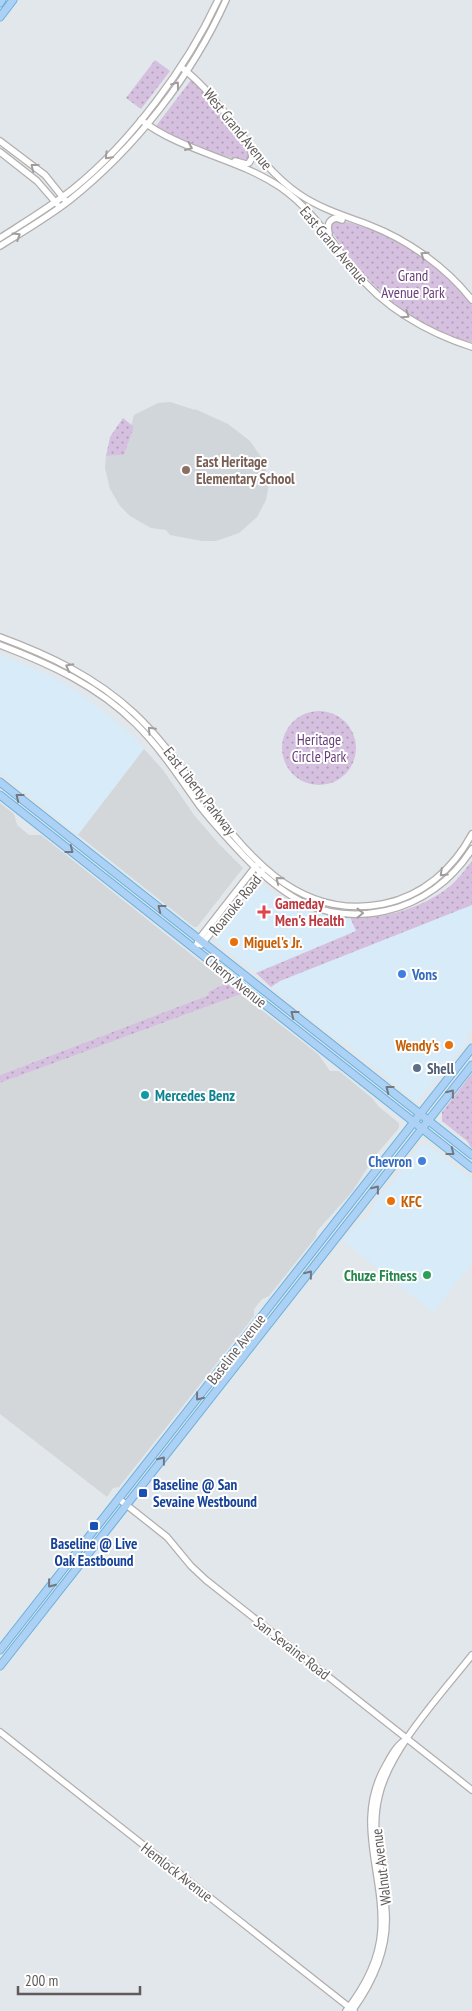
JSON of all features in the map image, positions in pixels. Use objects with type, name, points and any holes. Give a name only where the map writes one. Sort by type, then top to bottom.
[{"type":"main road","points":[[0,17],[13,0]]},
{"type":"main road","name":"Cherry Avenue","points":[[0,782],[472,1155]]},
{"type":"main road","name":"Cherry Avenue","points":[[0,795],[472,1168]]},
{"type":"main road","name":"Baseline Avenue","points":[[0,1650],[412,1122],[472,1048]]},
{"type":"main road","name":"Baseline Avenue","points":[[0,1666],[472,1066]]},
{"type":"street","points":[[0,238],[63,197],[101,164],[141,120],[181,67],[202,35],[218,0]]},
{"type":"street","points":[[0,246],[60,208],[111,164],[146,124],[186,71],[203,46],[226,0]]},
{"type":"street","name":"West Grand Avenue","points":[[181,67],[218,102],[251,148],[270,170],[298,193],[324,208],[382,230],[428,257],[456,282],[472,300]]},
{"type":"street","name":"East Grand Avenue","points":[[141,120],[191,148],[254,172],[282,188],[314,216],[354,269],[390,305],[424,327],[471,346]]},
{"type":"street","points":[[0,141],[45,176],[67,202]]},
{"type":"street","points":[[228,162],[234,160],[246,164],[249,163],[252,158],[251,148]]},
{"type":"street","points":[[0,152],[37,181],[60,208]]},
{"type":"street","points":[[329,234],[328,225],[333,219],[354,220]]},
{"type":"street","name":"East Liberty Parkway","points":[[0,637],[39,652],[74,669],[126,706],[162,741],[211,810],[265,868],[284,884],[315,899],[351,907],[372,906],[400,899],[428,885],[452,863],[472,834]]},
{"type":"street","name":"East Liberty Parkway","points":[[0,645],[36,658],[64,672],[90,687],[126,714],[154,744],[208,816],[255,868],[286,894],[311,906],[346,913],[376,913],[403,906],[434,890],[451,876],[472,849]]},
{"type":"street","name":"Roanoke Road","points":[[202,941],[260,862]]},
{"type":"street","name":"Roanoke Road","points":[[196,948],[265,868]]},
{"type":"street","name":"San Sevaine Road","points":[[119,1499],[167,1538],[206,1580],[472,1790]]},
{"type":"street","name":"Walnut Avenue","points":[[351,2010],[375,1974],[382,1953],[386,1913],[375,1839],[376,1815],[383,1781],[407,1739],[472,1655]]},
{"type":"street","name":"Hemlock Avenue","points":[[0,1732],[351,2010]]},
{"type":"shaded area","name":"East Heritage Elementary School","points":[[170,402],[195,409],[228,424],[250,441],[264,461],[269,484],[266,500],[257,517],[239,533],[216,541],[202,541],[170,535],[166,530],[151,528],[130,516],[120,506],[110,489],[105,468],[106,456],[124,455],[134,427],[131,426],[134,415],[158,403]]},
{"type":"shaded area","points":[[0,655],[49,675],[69,686],[131,734],[144,749],[78,835],[0,772]]},
{"type":"shaded area","points":[[144,749],[163,770],[194,815],[243,868],[197,927],[194,927],[78,835]]},
{"type":"shaded area","points":[[0,803],[14,814],[17,825],[29,835],[41,835],[227,983],[208,992],[209,995],[0,1075]]},
{"type":"shaded area","points":[[259,883],[279,897],[309,912],[350,917],[356,931],[256,973],[216,942],[215,938]]},
{"type":"shaded area","points":[[472,905],[472,1028],[466,1037],[467,1042],[419,1100],[414,1100],[382,1072],[352,1050],[351,1046],[329,1033],[271,987],[280,981]]},
{"type":"shaded area","points":[[241,994],[318,1054],[330,1071],[339,1071],[372,1098],[378,1106],[399,1123],[399,1128],[375,1156],[352,1192],[317,1231],[316,1237],[269,1296],[262,1299],[254,1309],[254,1316],[119,1487],[113,1488],[107,1497],[0,1414],[0,1083]]},
{"type":"shaded area","points":[[427,1144],[472,1180],[472,1263],[433,1312],[343,1241],[361,1220],[366,1220],[374,1209],[373,1204],[380,1194],[391,1184],[419,1147]]},
{"type":"green space","points":[[155,60],[170,71],[141,109],[126,98]]},
{"type":"green space","points":[[191,80],[222,112],[250,152],[251,154],[247,161],[210,152],[156,126]]},
{"type":"green space","name":"Grand Avenue Park","points":[[339,220],[365,227],[398,242],[426,259],[451,281],[472,305],[472,342],[455,338],[429,326],[386,297],[352,261],[332,232],[330,228],[332,223]]},
{"type":"green space","points":[[123,418],[134,427],[124,455],[106,456],[110,437]]},
{"type":"green space","name":"Heritage Circle Park","points":[[312,711],[326,711],[340,717],[350,727],[356,741],[356,755],[350,769],[340,779],[326,785],[312,785],[298,779],[288,769],[282,755],[282,741],[288,727],[298,717]]},
{"type":"green space","points":[[472,861],[472,905],[280,981],[271,987],[256,973],[356,931],[350,917],[376,917],[415,907],[427,901],[452,884]]},
{"type":"green space","points":[[227,983],[241,994],[0,1083],[0,1075],[209,995],[208,992]]},
{"type":"green space","points":[[472,1073],[472,1149],[467,1141],[442,1121],[442,1112]]},
{"type":"place","name":"East Heritage Elementary School","points":[[186,470]]},
{"type":"place","name":"Gameday Men's Health","points":[[264,912]]},
{"type":"place","name":"Miguel's Jr.","points":[[234,942]]},
{"type":"place","name":"Vons","points":[[402,974]]},
{"type":"place","name":"Wendy's","points":[[449,1045]]},
{"type":"place","name":"Shell","points":[[417,1068]]},
{"type":"place","name":"Mercedes Benz","points":[[145,1095]]},
{"type":"place","name":"Chevron","points":[[422,1161]]},
{"type":"place","name":"KFC","points":[[391,1201]]},
{"type":"place","name":"Chuze Fitness","points":[[427,1275]]},
{"type":"place","name":"Baseline @ San Sevaine Westbound","points":[[143,1493]]},
{"type":"place","name":"Baseline @ Live Oak Eastbound","points":[[94,1526]]}]
